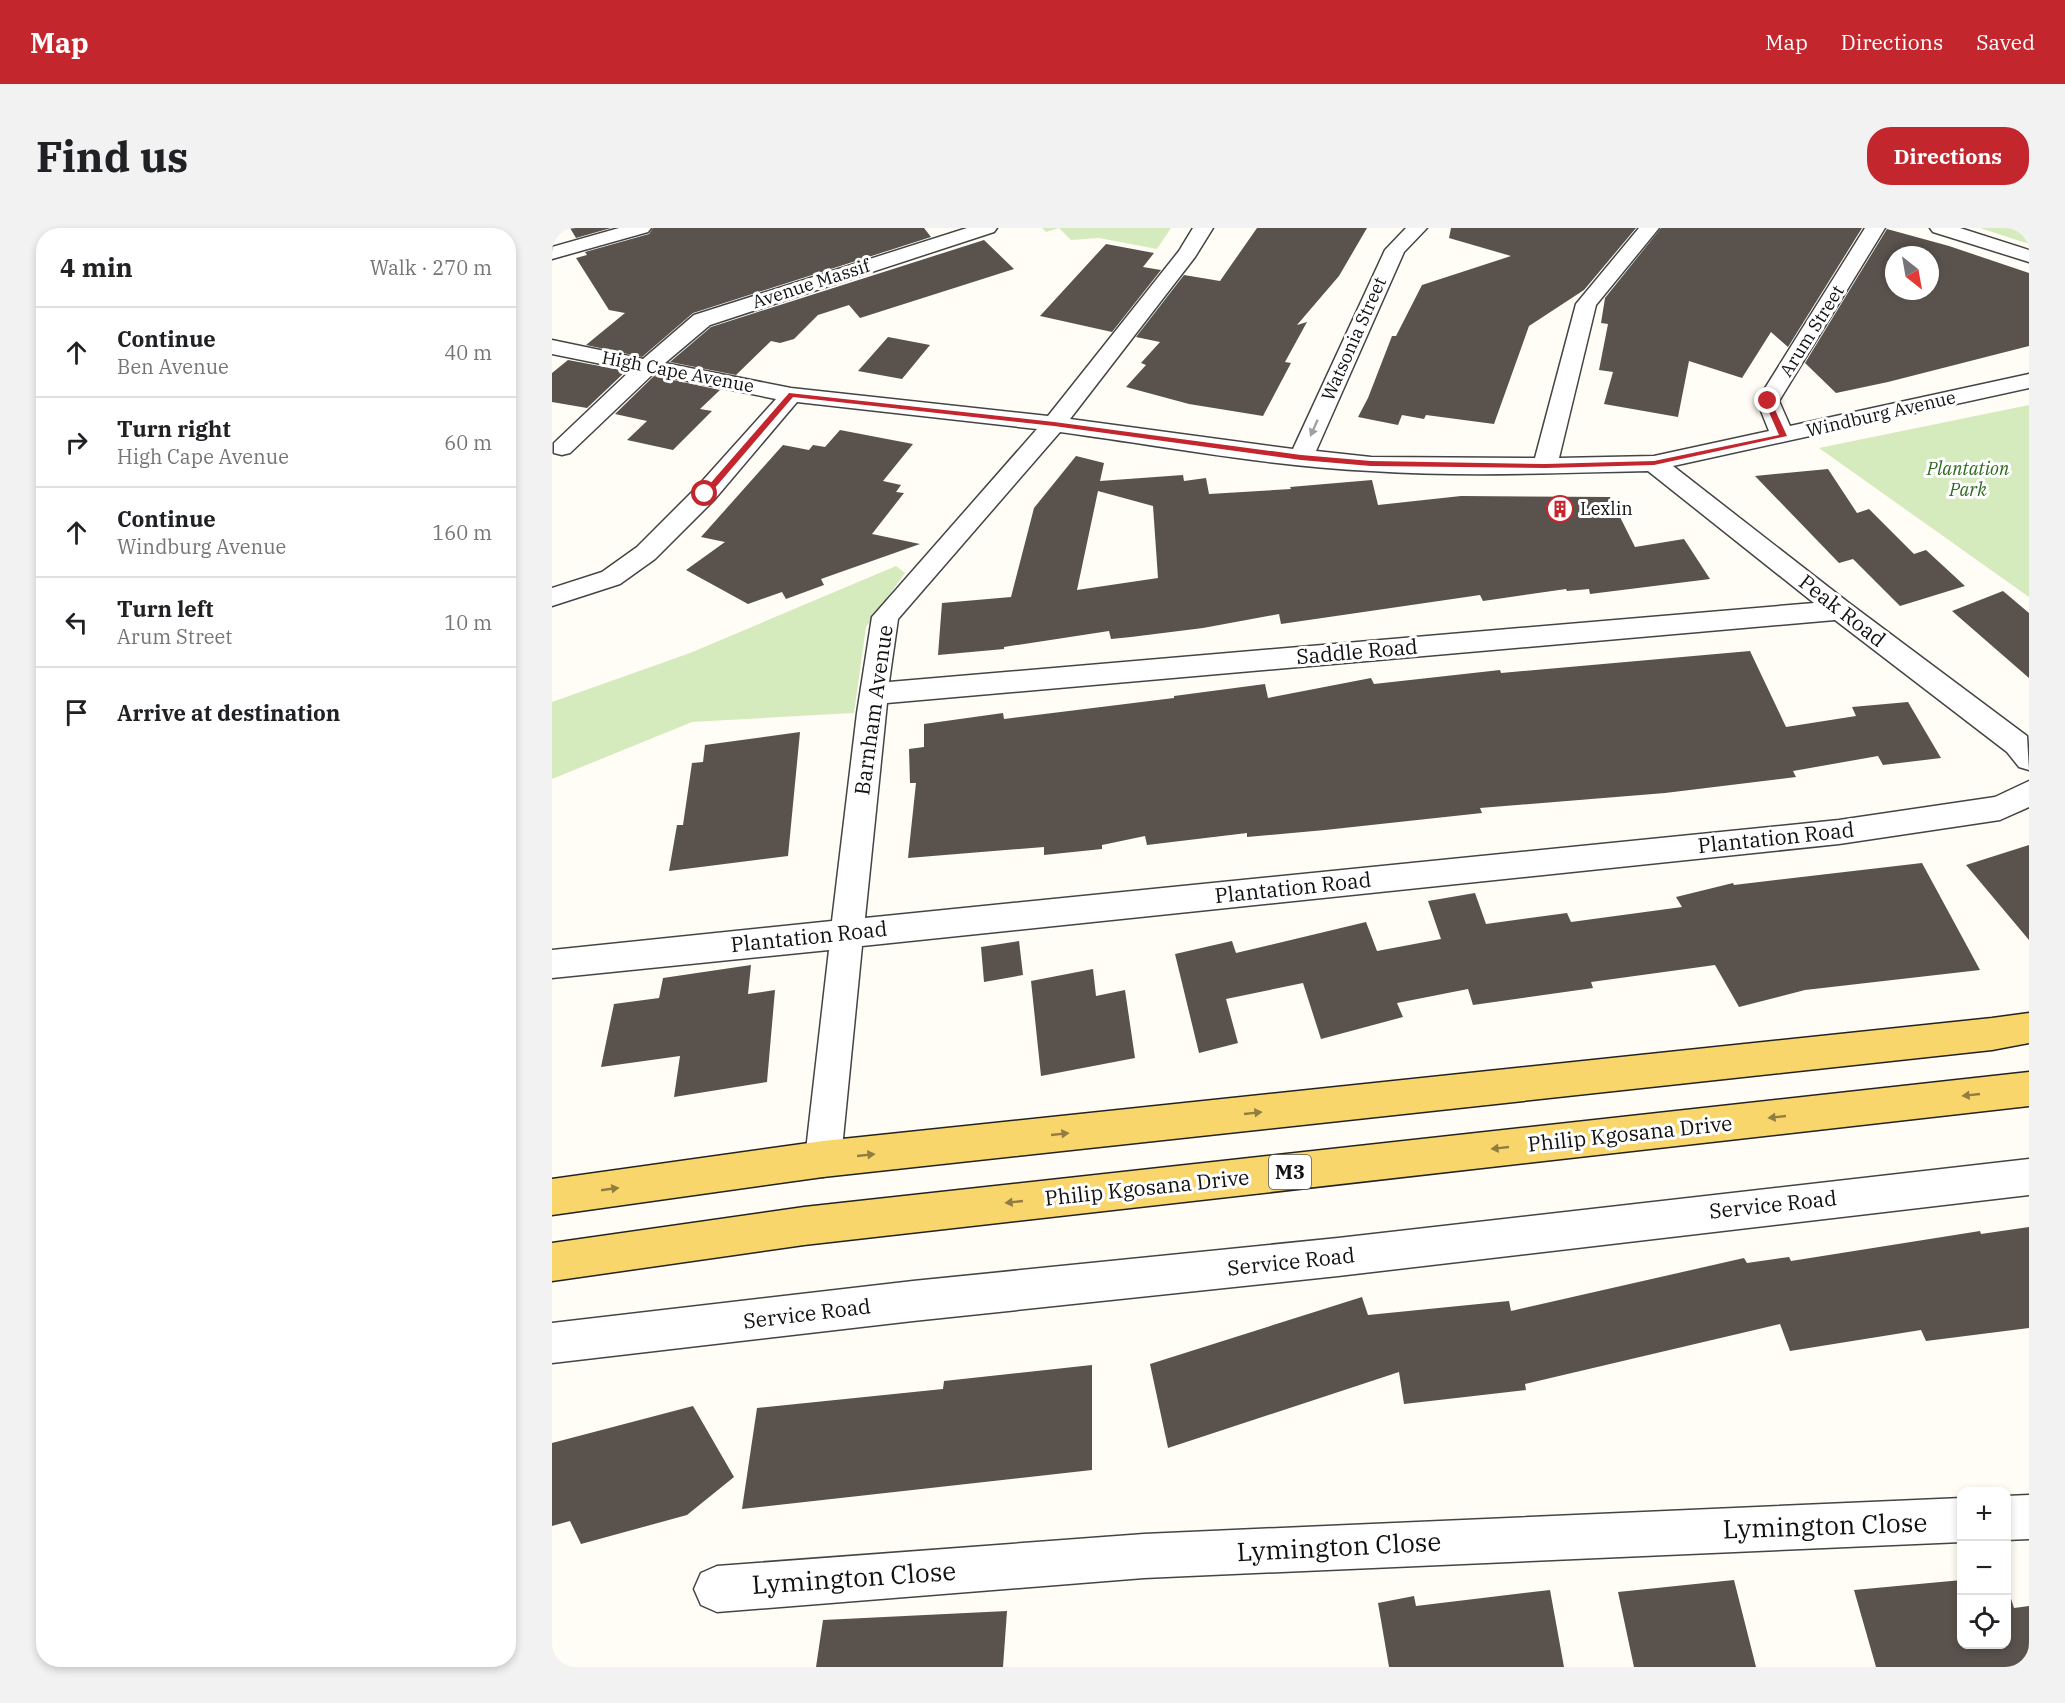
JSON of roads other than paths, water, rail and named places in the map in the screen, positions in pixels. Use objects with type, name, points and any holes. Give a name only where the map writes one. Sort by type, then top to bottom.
[{"type":"main road","points":[[552,1197],[823,1160],[1980,1036],[2029,1028]]},
{"type":"main road","name":"Philip Kgosana Drive","points":[[552,1262],[804,1226],[2029,1089]]},
{"type":"street","points":[[552,253],[640,228]]},
{"type":"street","name":"Avenue Massif","points":[[562,448],[649,365],[702,320],[987,228]]},
{"type":"street","name":"Barnham Avenue","points":[[823,1160],[874,694],[885,617],[1054,424],[1188,253],[1203,228]]},
{"type":"street","name":"Watsonia Street","points":[[1301,458],[1395,250],[1417,228]]},
{"type":"street","points":[[1545,466],[1586,304],[1649,228]]},
{"type":"street","name":"Arum Street","points":[[1783,436],[1768,401],[1875,228]]},
{"type":"street","points":[[1940,228],[2029,256]]},
{"type":"street","name":"High Cape Avenue","points":[[552,347],[792,395],[1054,424]]},
{"type":"street","name":"Windburg Avenue","points":[[1054,424],[1301,458],[1371,464],[1545,466],[1654,463],[2029,381]]},
{"type":"street","points":[[552,597],[611,578],[646,554],[705,494],[792,395]]},
{"type":"street","name":"Peak Road","points":[[1654,463],[1840,610],[2017,744],[2029,759]]},
{"type":"street","name":"Saddle Road","points":[[874,694],[1840,610]]},
{"type":"street","name":"Plantation Road","points":[[552,964],[1839,832],[2000,808],[2029,793]]},
{"type":"street","name":"Service Road","points":[[552,1343],[913,1301],[1338,1257],[1691,1214],[2029,1177]]},
{"type":"street","points":[[2011,1518],[2029,1517]]},
{"type":"street","name":"Lymington Close","points":[[717,1589],[1144,1556],[1957,1520]]},
{"type":"place","name":"Lexlin","points":[[1560,509]]},
{"type":"park label","name":"Plantation Park","points":[[1968,479]]}]
